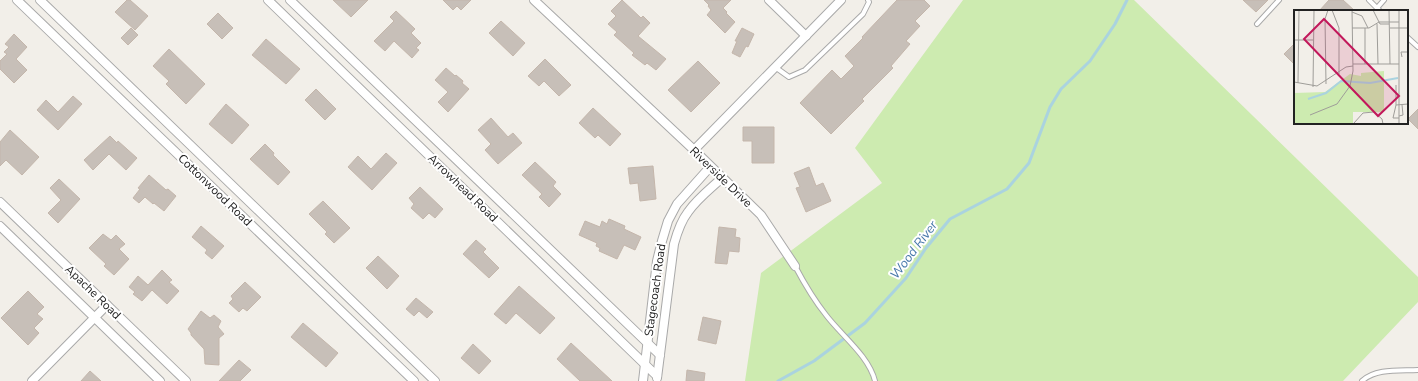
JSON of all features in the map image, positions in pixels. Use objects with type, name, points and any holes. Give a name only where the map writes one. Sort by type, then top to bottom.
[{"type":"street","name":"Cottonwood Road","points":[[17,0],[414,381]]},
{"type":"street","name":"Arrowhead Road","points":[[268,0],[645,364],[657,378]]},
{"type":"street","name":"Arrowhead Road","points":[[290,0],[660,355]]},
{"type":"street","name":"Riverside Drive","points":[[534,0],[761,215],[794,266]]},
{"type":"street","points":[[769,0],[806,36]]},
{"type":"street","points":[[694,150],[841,0]]},
{"type":"street","name":"Cottonwood Road","points":[[43,2],[435,381]]},
{"type":"street","name":"Stagecoach Road","points":[[643,381],[658,261],[668,221],[677,204],[710,167]]},
{"type":"street","name":"Stagecoach Road","points":[[657,378],[674,244],[687,213],[702,196],[722,178]]},
{"type":"street","name":"Apache Road","points":[[0,202],[186,381]]},
{"type":"street","name":"Apache Road","points":[[0,226],[94,319],[160,381]]},
{"type":"street","points":[[32,381],[107,305]]},
{"type":"lane","points":[[24,0],[30,13]]},
{"type":"lane","points":[[775,67],[789,78],[805,70],[863,14],[869,2],[868,0]]},
{"type":"lane","points":[[1257,24],[1279,0]]},
{"type":"lane","points":[[1369,0],[1378,9],[1384,0]]},
{"type":"lane","points":[[1408,37],[1418,47]]},
{"type":"lane","name":"Riverside Drive","points":[[794,266],[830,321],[857,350],[867,364],[875,381]]},
{"type":"lane","points":[[1362,381],[1367,377],[1380,372],[1418,370]]},
{"type":"green space","points":[[963,0],[1134,0],[1418,277],[1418,302],[1343,381],[745,381],[761,273],[882,183],[855,148]]},
{"type":"building","points":[[127,0],[130,0],[148,16],[135,30],[115,12]]},
{"type":"building","points":[[333,0],[368,0],[351,17]]},
{"type":"building","points":[[443,0],[471,0],[461,10],[457,6],[453,10]]},
{"type":"building","points":[[622,0],[641,18],[643,16],[650,23],[638,36],[666,59],[656,70],[647,63],[645,65],[632,55],[634,53],[614,35],[617,32],[608,24],[616,16],[611,11]]},
{"type":"building","points":[[704,0],[731,0],[723,8],[735,22],[725,33],[707,15],[711,10],[708,6],[709,5]]},
{"type":"building","points":[[897,0],[924,0],[930,6],[915,21],[920,26],[906,41],[910,44],[891,66],[893,68],[862,99],[864,101],[831,134],[800,103],[832,70],[841,79],[854,66],[845,56]]},
{"type":"building","points":[[1243,0],[1268,0],[1256,12]]},
{"type":"building","points":[[1329,0],[1343,0],[1354,10],[1320,10]]},
{"type":"building","points":[[396,11],[415,29],[411,33],[421,43],[416,48],[419,50],[412,58],[394,41],[385,51],[374,41],[394,21],[390,17]]},
{"type":"building","points":[[218,13],[233,28],[222,39],[207,24]]},
{"type":"building","points":[[501,21],[525,43],[513,56],[489,33]]},
{"type":"building","points":[[131,28],[138,35],[128,45],[121,38]]},
{"type":"building","points":[[742,28],[754,34],[748,47],[746,46],[740,57],[732,53],[737,41],[735,41]]},
{"type":"building","points":[[14,34],[27,47],[16,59],[27,70],[14,83],[0,69],[0,61],[7,54],[4,52],[9,47],[5,44]]},
{"type":"building","points":[[266,39],[300,69],[286,84],[252,55]]},
{"type":"building","points":[[1294,44],[1294,64],[1284,54]]},
{"type":"building","points":[[169,49],[205,84],[186,104],[166,84],[169,81],[153,66]]},
{"type":"building","points":[[545,59],[571,85],[559,96],[544,81],[539,86],[528,76]]},
{"type":"building","points":[[698,61],[720,83],[691,112],[668,90]]},
{"type":"building","points":[[446,68],[463,81],[462,83],[469,89],[448,112],[438,102],[448,92],[435,80]]},
{"type":"building","points":[[316,89],[336,109],[325,120],[305,100]]},
{"type":"building","points":[[73,96],[82,104],[58,130],[37,110],[46,100],[58,112]]},
{"type":"building","points":[[226,104],[249,125],[232,144],[209,124]]},
{"type":"building","points":[[593,108],[621,134],[610,146],[598,135],[595,138],[579,123]]},
{"type":"building","points":[[1418,109],[1418,129],[1408,119]]},
{"type":"building","points":[[491,118],[508,137],[513,133],[522,143],[498,164],[485,150],[491,144],[478,130]]},
{"type":"building","points":[[743,127],[774,127],[774,163],[752,163],[752,141],[743,141]]},
{"type":"building","points":[[10,130],[39,157],[22,175],[6,160],[0,166],[0,142]]},
{"type":"building","points":[[110,136],[137,158],[126,170],[109,154],[93,170],[84,160]]},
{"type":"building","points":[[265,144],[274,153],[273,155],[290,172],[278,185],[250,159]]},
{"type":"building","points":[[386,153],[397,163],[372,190],[348,167],[358,156],[371,169]]},
{"type":"building","points":[[535,162],[556,182],[553,186],[561,194],[549,207],[539,197],[542,194],[522,175]]},
{"type":"building","points":[[653,166],[656,199],[640,201],[638,183],[630,184],[628,168]]},
{"type":"building","points":[[809,167],[816,186],[823,183],[831,201],[806,212],[796,188],[800,187],[794,173]]},
{"type":"building","points":[[149,175],[166,190],[168,189],[176,196],[164,211],[145,197],[139,203],[133,198],[140,189],[138,188]]},
{"type":"building","points":[[59,179],[80,199],[58,223],[48,213],[61,200],[50,188]]},
{"type":"building","points":[[420,187],[443,209],[435,218],[429,213],[423,219],[411,208],[414,204],[409,198]]},
{"type":"building","points":[[323,201],[350,228],[334,243],[325,234],[327,232],[309,214]]},
{"type":"building","points":[[609,219],[625,226],[624,229],[641,237],[635,250],[624,245],[617,259],[599,251],[600,248],[596,246],[597,243],[579,235],[585,221],[600,227],[602,221],[607,224]]},
{"type":"building","points":[[201,226],[224,246],[212,259],[205,253],[207,250],[192,237]]},
{"type":"building","points":[[719,227],[736,229],[735,237],[740,238],[739,252],[729,251],[727,264],[715,263]]},
{"type":"building","points":[[103,234],[111,240],[116,235],[125,244],[119,249],[129,259],[114,275],[104,266],[106,264],[89,248]]},
{"type":"building","points":[[476,240],[486,249],[483,252],[499,268],[489,278],[463,254]]},
{"type":"building","points":[[378,256],[399,276],[387,289],[366,268]]},
{"type":"building","points":[[162,270],[172,280],[169,282],[179,291],[167,304],[152,290],[142,301],[133,294],[135,292],[129,287],[138,276],[148,285]]},
{"type":"building","points":[[245,282],[261,297],[247,311],[243,308],[239,312],[229,303],[233,299],[231,296]]},
{"type":"building","points":[[519,286],[555,318],[540,334],[516,313],[506,324],[494,314]]},
{"type":"building","points":[[28,291],[44,307],[37,314],[43,319],[34,328],[39,333],[28,345],[1,318]]},
{"type":"building","points":[[416,298],[433,312],[427,318],[419,311],[414,316],[406,309]]},
{"type":"building","points":[[201,311],[210,318],[214,315],[221,321],[218,327],[224,334],[219,338],[219,365],[205,364],[204,349],[191,335],[188,329]]},
{"type":"building","points":[[703,317],[721,321],[716,344],[698,340]]},
{"type":"building","points":[[303,323],[338,353],[326,367],[291,337]]},
{"type":"building","points":[[571,343],[612,381],[580,381],[557,359]]},
{"type":"building","points":[[473,344],[491,361],[479,374],[461,358]]},
{"type":"building","points":[[239,360],[251,370],[240,381],[219,381]]},
{"type":"building","points":[[687,370],[705,373],[704,381],[686,381]]},
{"type":"building","points":[[90,371],[101,381],[81,381]]},
{"type":"waterway","name":"Wood River","points":[[778,381],[814,361],[865,323],[906,278],[926,248],[950,219],[1007,189],[1029,163],[1050,107],[1061,89],[1090,61],[1115,24],[1127,0]]}]
